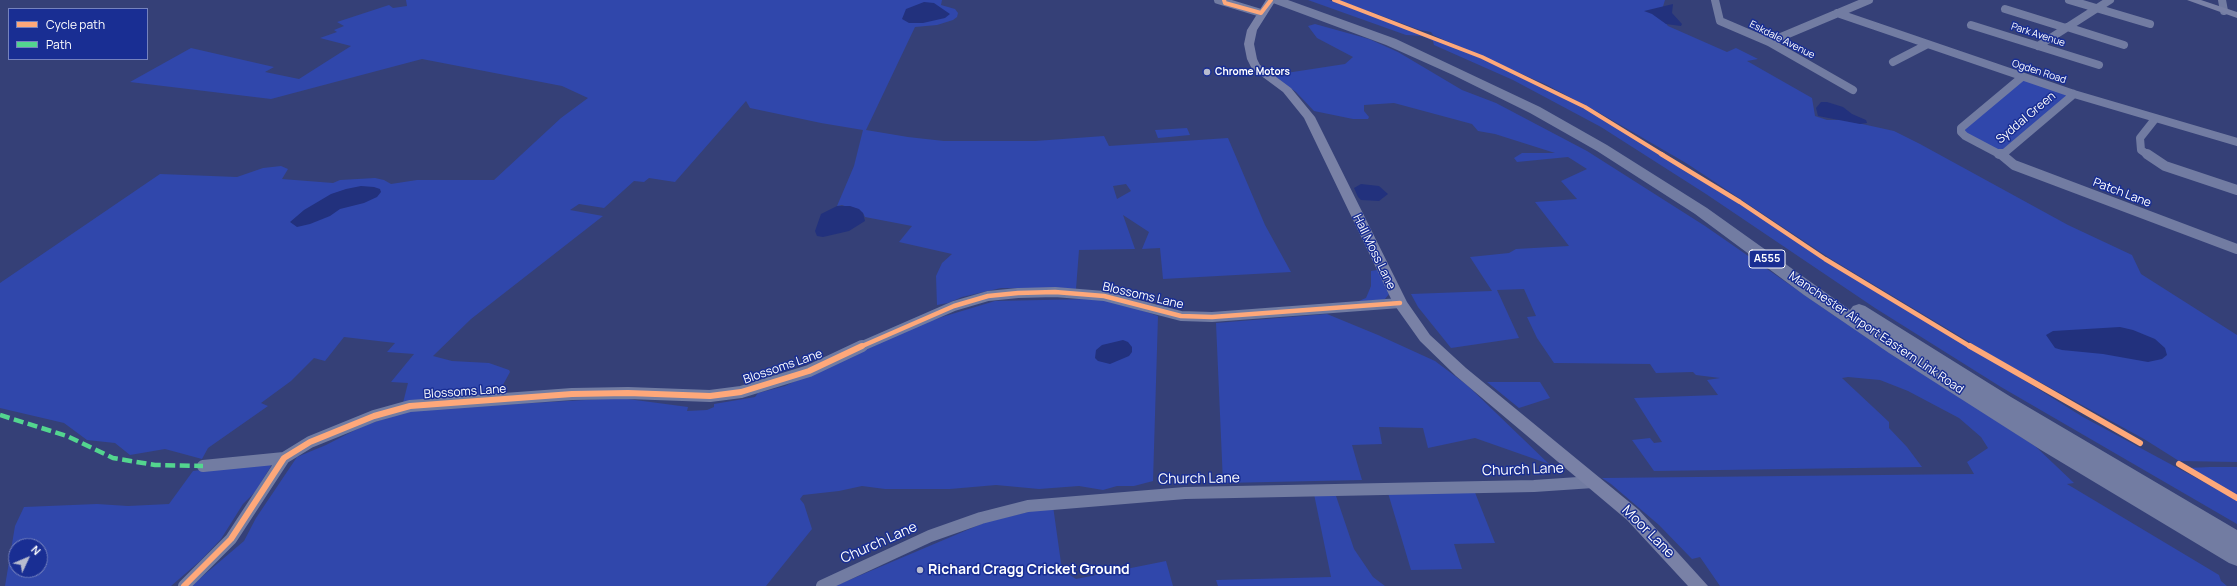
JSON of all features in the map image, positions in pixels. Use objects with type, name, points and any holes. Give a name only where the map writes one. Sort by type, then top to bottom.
[{"type":"highway","name":"Manchester Airport Eastern Link Road","points":[[1298,0],[1446,56],[1525,93],[1582,124],[1662,174],[1911,343],[2124,475],[2237,541]]},
{"type":"highway","name":"Manchester Airport Eastern Link Road","points":[[1269,5],[1376,37],[1446,66],[1511,98],[1589,140],[1701,211],[1810,291],[1896,349],[2048,445],[2237,557]]},
{"type":"street","points":[[1218,0],[1269,5]]},
{"type":"street","name":"Eskdale Avenue","points":[[1715,0],[1720,21],[1769,42],[1853,90]]},
{"type":"street","points":[[1769,42],[1868,0]]},
{"type":"street","points":[[2069,0],[2150,24]]},
{"type":"street","points":[[2038,46],[2110,0]]},
{"type":"street","points":[[2192,0],[2237,15]]},
{"type":"street","points":[[2222,0],[2224,11]]},
{"type":"street","name":"Hall Moss Lane","points":[[1269,5],[1249,39],[1249,51],[1252,59],[1256,67],[1287,90],[1309,118],[1400,303],[1425,338],[1461,372],[1593,482]]},
{"type":"street","points":[[2005,9],[2124,45]]},
{"type":"street","name":"Ogden Road","points":[[1837,14],[2074,94],[2237,142]]},
{"type":"street","name":"Park Avenue","points":[[1971,25],[2099,65]]},
{"type":"street","points":[[1893,62],[1926,45]]},
{"type":"street","name":"Syddal Green","points":[[2022,77],[1961,128],[1961,132],[1965,136],[2002,155],[2074,94]]},
{"type":"street","points":[[2155,119],[2140,138],[2141,150],[2165,166],[2237,190]]},
{"type":"street","name":"Patch Lane","points":[[2002,155],[2014,165],[2237,249]]},
{"type":"street","name":"Blossoms Lane","points":[[184,586],[231,539],[284,458],[310,442],[374,416],[410,406],[572,394],[628,393],[710,396],[741,392],[809,371],[902,327],[954,306],[988,296],[1055,292],[1104,296],[1182,316],[1212,317],[1400,303]]},
{"type":"street","name":"Blossoms Lane","points":[[203,466],[284,458]]},
{"type":"street","name":"Church Lane","points":[[822,586],[930,536],[981,518],[1028,506],[1185,493],[1274,493],[1534,486],[1593,482]]},
{"type":"street","name":"Moor Lane","points":[[1593,482],[1633,515],[1700,586]]},
{"type":"shaded area","points":[[406,0],[942,0],[941,5],[955,9],[958,13],[957,17],[953,20],[937,25],[915,27],[866,130],[944,141],[1035,141],[1104,136],[1109,146],[1228,138],[1265,225],[1291,272],[1163,279],[1160,248],[1142,249],[1149,232],[1123,215],[1135,249],[1079,250],[1076,289],[1001,288],[962,297],[948,303],[937,305],[936,276],[942,263],[952,254],[899,242],[912,226],[865,217],[863,213],[842,205],[837,206],[854,166],[863,130],[750,108],[746,101],[675,182],[649,178],[644,182],[634,181],[604,208],[579,204],[570,210],[603,216],[471,319],[433,356],[452,361],[489,363],[509,370],[510,372],[498,394],[403,403],[408,383],[391,382],[414,354],[387,352],[395,343],[344,337],[325,361],[314,358],[291,381],[261,403],[268,406],[208,448],[202,459],[165,449],[130,455],[115,443],[87,440],[64,423],[0,408],[0,283],[160,174],[237,177],[263,168],[281,166],[288,169],[282,179],[333,183],[340,180],[375,178],[384,180],[391,184],[417,180],[494,180],[561,118],[588,98],[562,86],[422,59],[271,99],[130,82],[191,48],[274,67],[265,72],[299,79],[351,46],[320,38],[337,32],[334,30],[344,26],[337,22],[389,5],[393,8],[407,6]],"holes":[[[1126,184],[1131,191],[1117,199],[1113,186]]]},
{"type":"shaded area","points":[[1308,0],[1329,0],[1400,24],[1525,77],[1585,107],[1740,202],[1825,260],[1934,324],[2083,417],[2237,500],[2237,524],[2001,387],[1875,308],[1706,194],[1601,127],[1513,80],[1434,45],[1433,41],[1423,36],[1406,35]]},
{"type":"shaded area","points":[[1338,0],[1665,0],[1660,16],[1668,26],[1727,52],[1736,48],[1758,59],[1747,61],[1812,98],[1815,116],[1827,120],[1844,120],[1894,131],[1920,144],[2068,225],[2132,255],[2141,274],[2237,335],[2237,462],[2179,461],[2144,439],[1996,358],[1831,259],[1686,163],[1598,112],[1547,85],[1433,35],[1431,32],[1420,30]]},
{"type":"shaded area","points":[[924,2],[934,3],[950,14],[945,18],[923,23],[909,23],[902,19],[906,9]]},
{"type":"shaded area","points":[[1673,4],[1672,13],[1682,24],[1681,26],[1666,24],[1652,14],[1644,11]]},
{"type":"shaded area","points":[[1315,24],[1369,39],[1398,52],[1462,90],[1496,103],[1587,151],[1705,226],[1832,314],[2035,446],[2074,483],[2067,484],[2219,575],[2221,581],[2227,586],[1720,586],[1700,557],[1692,559],[1659,525],[1602,478],[1974,474],[1967,462],[1988,448],[1981,437],[1959,418],[1908,391],[1880,380],[1848,377],[1842,378],[1889,422],[1889,428],[1907,447],[1922,467],[1654,471],[1632,440],[1650,438],[1654,443],[1662,442],[1634,398],[1718,395],[1707,380],[1720,378],[1696,375],[1693,372],[1656,373],[1650,364],[1554,363],[1537,338],[1527,317],[1536,316],[1524,289],[1497,290],[1519,338],[1451,348],[1418,307],[1411,294],[1492,291],[1470,257],[1509,253],[1516,249],[1569,246],[1535,202],[1577,199],[1561,181],[1587,169],[1568,157],[1517,162],[1514,158],[1522,153],[1555,153],[1495,134],[1478,131],[1472,124],[1394,103],[1364,105],[1364,111],[1369,117],[1368,119],[1353,119],[1314,111],[1296,92],[1273,75],[1345,64],[1353,57],[1317,38],[1308,26]]},
{"type":"shaded area","points":[[2022,77],[2074,94],[2002,155],[1961,132]]},
{"type":"shaded area","points":[[1821,102],[1827,102],[1843,107],[1852,114],[1866,120],[1867,123],[1860,124],[1818,116],[1816,108]]},
{"type":"shaded area","points":[[1187,128],[1190,135],[1158,138],[1155,130]]},
{"type":"shaded area","points":[[1361,184],[1379,186],[1388,194],[1379,201],[1361,200],[1354,188]]},
{"type":"shaded area","points":[[361,186],[374,187],[380,189],[381,192],[377,197],[364,203],[340,209],[330,216],[310,224],[297,227],[290,222],[304,210],[331,194]]},
{"type":"shaded area","points":[[837,206],[850,206],[859,209],[863,213],[865,221],[849,231],[823,237],[817,236],[815,231],[821,214]]},
{"type":"shaded area","points":[[1377,270],[1388,287],[1389,294],[1385,299],[1376,302],[1354,303],[1366,298],[1371,286],[1371,271]]},
{"type":"shaded area","points":[[1089,299],[1118,302],[1158,316],[1153,481],[1134,486],[1117,486],[1103,490],[1079,486],[1039,489],[996,485],[950,489],[885,489],[862,486],[839,491],[803,495],[800,499],[804,504],[812,529],[766,586],[191,586],[244,541],[256,518],[297,457],[326,445],[363,426],[411,410],[620,398],[688,407],[687,411],[707,410],[714,407],[714,404],[755,397],[758,393],[785,386],[909,327],[995,301]]},
{"type":"shaded area","points":[[1327,314],[1435,361],[1467,385],[1549,464],[1475,438],[1428,448],[1423,428],[1379,427],[1382,444],[1352,445],[1362,480],[1223,483],[1216,323]]},
{"type":"shaded area","points":[[2120,327],[2133,330],[2155,339],[2165,348],[2167,355],[2162,359],[2148,362],[2103,354],[2062,350],[2055,348],[2046,335],[2053,331]]},
{"type":"shaded area","points":[[1123,340],[1128,342],[1132,347],[1132,352],[1129,356],[1110,364],[1098,361],[1095,358],[1096,350],[1102,345]]},
{"type":"shaded area","points":[[1487,382],[1540,382],[1550,398],[1519,408]]},
{"type":"shaded area","points":[[268,461],[271,466],[255,492],[243,504],[221,539],[200,561],[171,586],[5,586],[8,568],[8,578],[48,578],[48,538],[13,538],[15,526],[24,507],[97,504],[128,506],[169,504],[193,471]]},
{"type":"shaded area","points":[[2210,467],[2237,467],[2237,495],[2189,468]]},
{"type":"shaded area","points":[[1474,490],[1495,543],[1454,544],[1462,569],[1411,570],[1388,493]]},
{"type":"shaded area","points":[[1314,494],[1334,494],[1336,496],[1354,549],[1373,577],[1385,586],[1218,586],[1216,580],[1331,577]]},
{"type":"shaded area","points":[[1053,506],[1062,570],[1076,579],[1166,561],[1173,586],[835,586],[986,522]]},
{"type":"marked path","points":[[0,415],[67,436],[113,458],[155,465],[203,466]]},
{"type":"cycle path","points":[[1224,0],[1225,3],[1261,13],[1271,0]]},
{"type":"cycle path","points":[[1334,0],[1400,24],[1482,57],[1585,107],[1740,202],[1825,259],[2030,382],[2140,443]]},
{"type":"cycle path","points":[[184,586],[231,539],[284,458],[310,442],[374,416],[410,406],[572,394],[628,393],[710,396],[741,392],[809,371],[902,327],[954,306],[988,296],[1018,293],[1055,292],[1104,296],[1181,316],[1212,317],[1400,303]]},
{"type":"cycle path","points":[[2179,464],[2237,498]]},
{"type":"place","name":"Chrome Motors","points":[[1207,72]]},
{"type":"place","name":"Richard Cragg Cricket Ground","points":[[920,570]]}]
